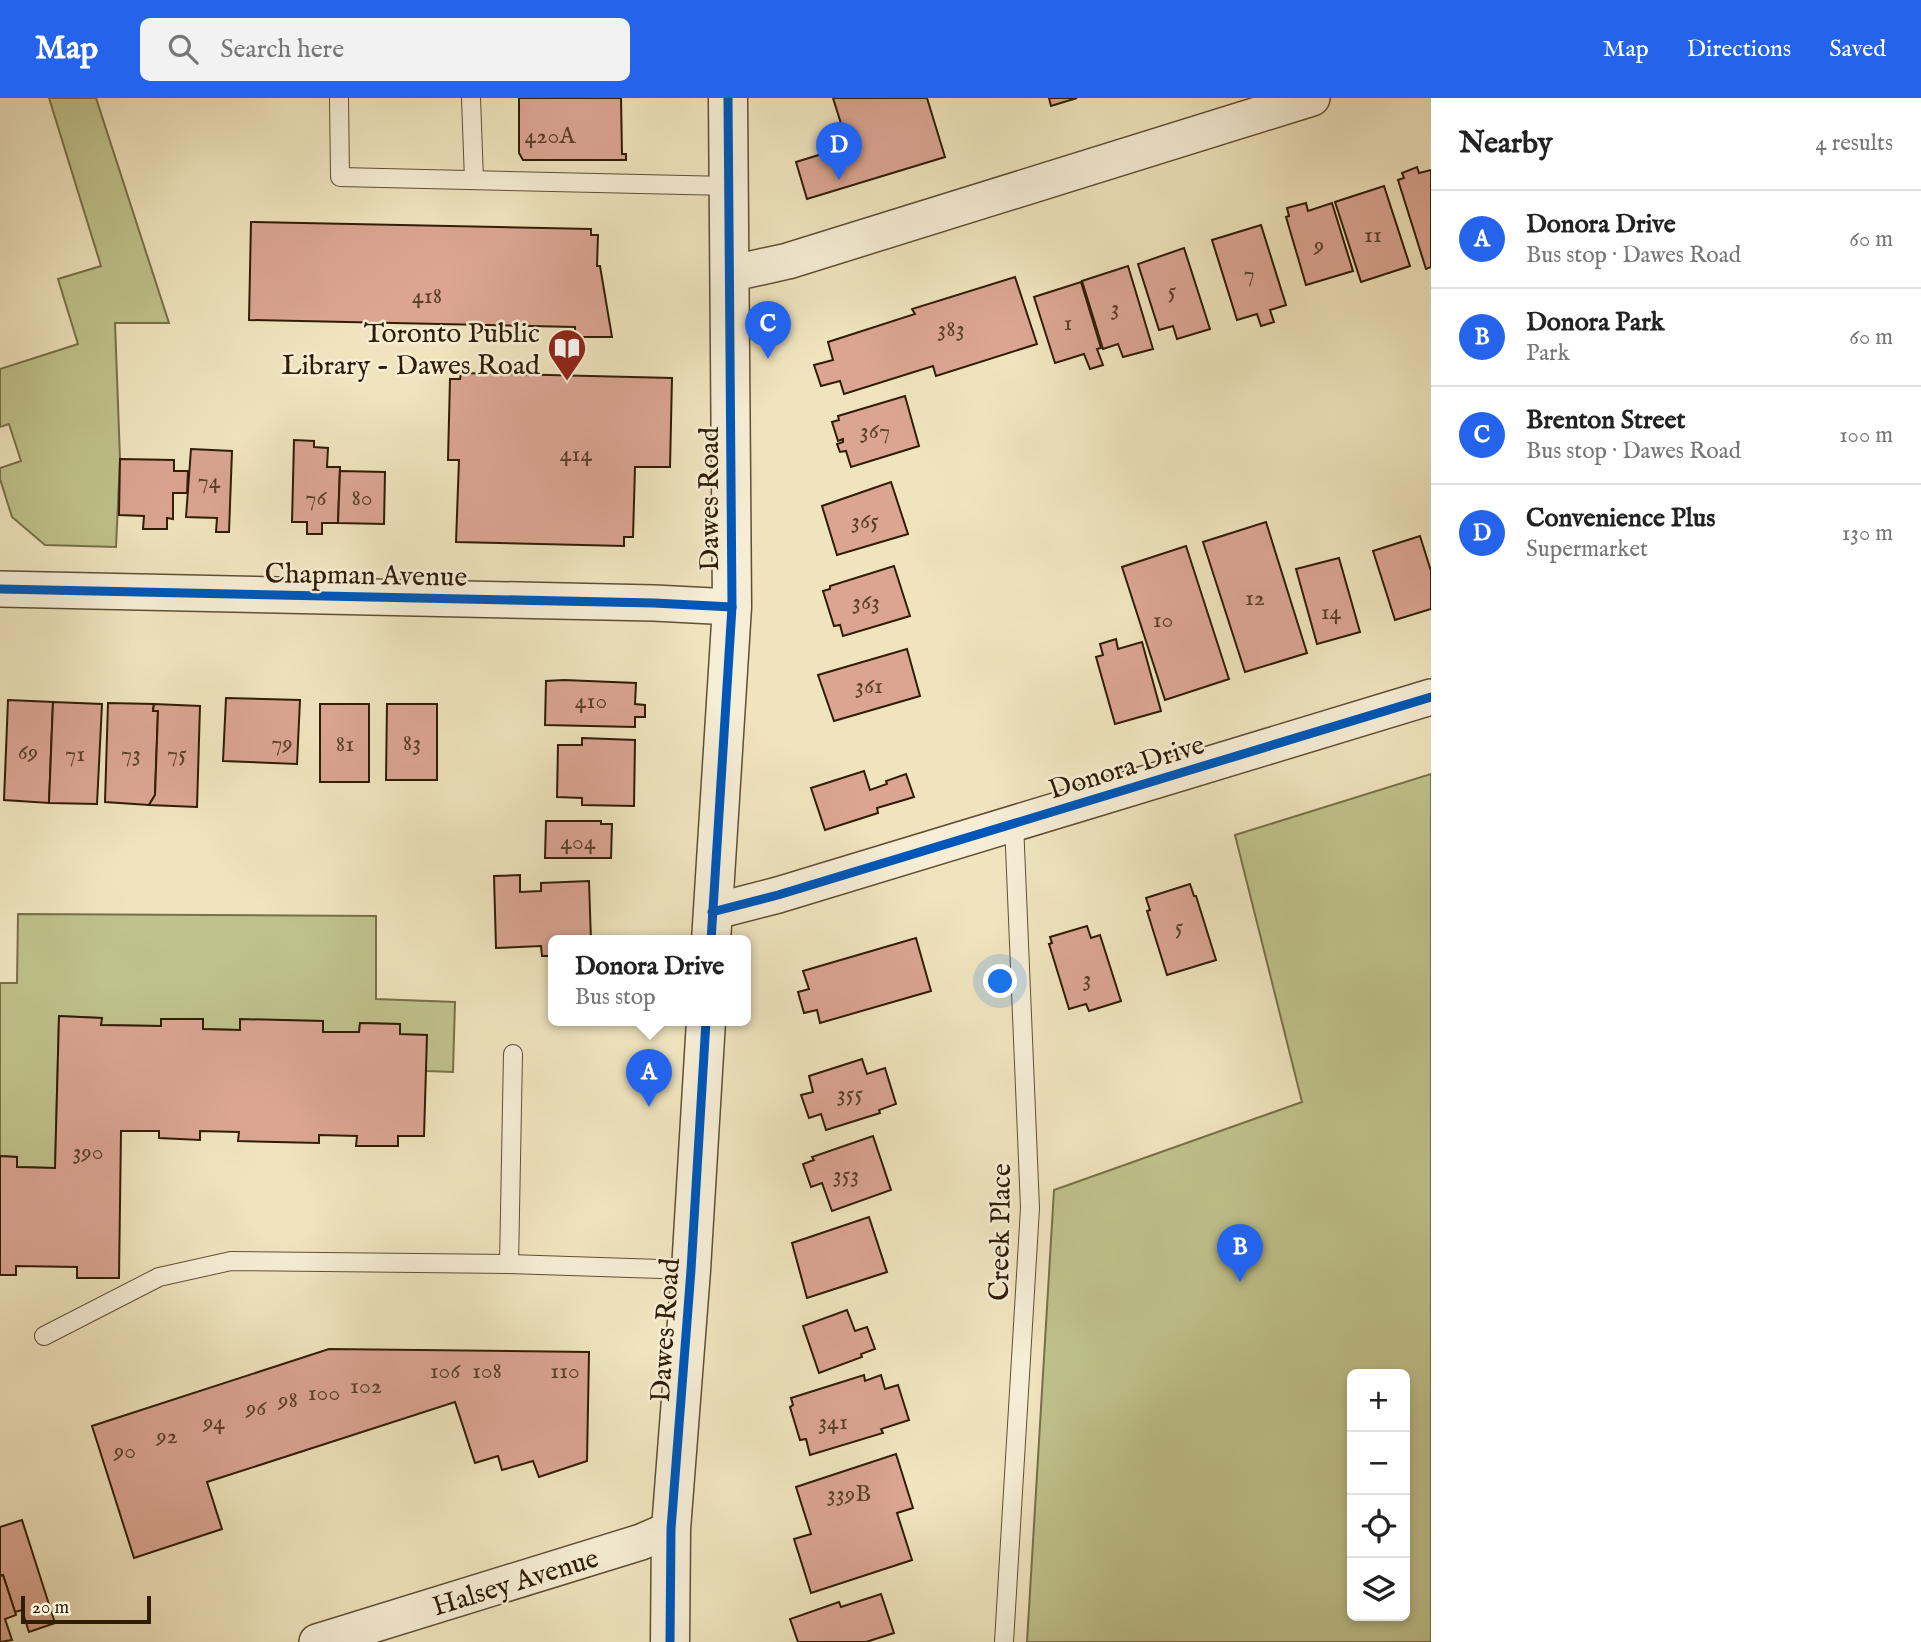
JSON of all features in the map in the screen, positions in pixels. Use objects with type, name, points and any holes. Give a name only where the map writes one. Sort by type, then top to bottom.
[{"type":"street","name":"Dawes Road","points":[[711,926],[732,607],[728,98]]},
{"type":"street","points":[[729,274],[788,261],[1312,98]]},
{"type":"street","name":"Chapman Avenue","points":[[0,589],[732,607]]},
{"type":"street","name":"Donora Drive","points":[[711,926],[778,895],[1431,697]]},
{"type":"street","name":"Dawes Road","points":[[670,1642],[671,1529],[691,1270],[706,1026]]},
{"type":"street","name":"Halsey Avenue","points":[[317,1642],[621,1549],[671,1529]]},
{"type":"lane","points":[[339,98],[340,177],[729,186]]},
{"type":"lane","points":[[471,98],[474,180]]},
{"type":"lane","name":"Creek Place","points":[[1004,1642],[1030,1208],[1014,823]]},
{"type":"lane","points":[[509,1264],[513,1054]]},
{"type":"lane","points":[[44,1336],[159,1277],[231,1261],[509,1264],[691,1270]]},
{"type":"green space","points":[[49,98],[96,98],[169,323],[115,323],[120,459],[116,547],[45,545],[12,517],[0,479],[0,468],[21,461],[9,424],[0,427],[0,369],[78,344],[58,279],[101,266]]},
{"type":"green space","points":[[1431,774],[1431,1642],[1027,1642],[1054,1190],[1302,1102],[1235,835]]},
{"type":"green space","points":[[18,914],[376,916],[376,999],[455,1002],[453,1072],[426,1071],[400,1034],[400,1024],[360,1023],[359,1032],[323,1032],[323,1021],[240,1020],[240,1030],[203,1029],[203,1019],[161,1019],[161,1026],[101,1025],[101,1018],[59,1016],[55,1168],[17,1167],[17,1157],[0,1156],[0,983],[17,983]]},
{"type":"building","points":[[519,98],[621,98],[622,154],[626,154],[626,160],[523,160],[519,153]]},
{"type":"building","points":[[833,98],[927,98],[945,157],[807,199],[796,162],[848,146]]},
{"type":"building","points":[[1049,98],[1077,98],[1051,106]]},
{"type":"building","points":[[1417,167],[1419,173],[1431,170],[1431,267],[1426,269],[1398,180],[1404,178],[1402,173]]},
{"type":"building","points":[[1384,186],[1410,266],[1361,282],[1335,202]]},
{"type":"building","points":[[1306,203],[1308,211],[1332,203],[1353,271],[1306,285],[1286,217],[1289,216],[1287,208]]},
{"type":"building","points":[[251,222],[591,229],[591,235],[598,235],[597,266],[600,266],[612,337],[575,337],[575,327],[249,320]]},
{"type":"building","points":[[1261,225],[1286,305],[1270,310],[1274,322],[1261,326],[1257,314],[1237,320],[1212,240]]},
{"type":"building","points":[[1184,248],[1210,329],[1177,339],[1173,326],[1159,330],[1138,264]]},
{"type":"building","points":[[1128,266],[1153,349],[1123,357],[1118,344],[1103,349],[1082,281]]},
{"type":"building","points":[[1015,277],[1037,344],[936,376],[933,366],[844,394],[840,381],[821,386],[814,365],[833,360],[828,342],[915,314],[912,309]]},
{"type":"building","points":[[1081,282],[1101,348],[1097,349],[1103,365],[1090,369],[1084,354],[1055,363],[1034,297]]},
{"type":"building","points":[[461,373],[672,378],[670,467],[635,467],[633,537],[624,537],[624,546],[456,542],[459,460],[448,460],[450,379],[460,379]]},
{"type":"building","points":[[905,396],[919,446],[851,467],[846,451],[840,452],[837,444],[843,442],[843,439],[838,441],[832,422],[839,420],[838,416]]},
{"type":"building","points":[[294,440],[314,441],[314,447],[328,448],[327,467],[340,467],[338,523],[322,523],[322,534],[307,534],[307,522],[292,522]]},
{"type":"building","points":[[191,449],[232,451],[229,532],[216,532],[217,518],[186,517]]},
{"type":"building","points":[[120,459],[174,460],[174,471],[188,471],[187,493],[173,493],[173,519],[167,518],[167,529],[143,529],[144,516],[119,515]]},
{"type":"building","points":[[340,471],[385,472],[384,524],[338,523]]},
{"type":"building","points":[[891,482],[908,534],[837,555],[822,506]]},
{"type":"building","points":[[1266,522],[1307,653],[1245,672],[1203,542]]},
{"type":"building","points":[[1420,536],[1431,571],[1431,609],[1395,620],[1373,551]]},
{"type":"building","points":[[1186,546],[1229,679],[1165,700],[1122,567]]},
{"type":"building","points":[[1339,558],[1360,632],[1317,644],[1296,569]]},
{"type":"building","points":[[894,566],[910,616],[843,636],[840,625],[834,626],[823,591],[830,589],[830,586]]},
{"type":"building","points":[[1116,639],[1118,649],[1142,642],[1161,711],[1115,724],[1096,657],[1103,655],[1100,644]]},
{"type":"building","points":[[907,649],[920,696],[834,721],[818,675]]},
{"type":"building","points":[[546,681],[636,683],[635,704],[645,705],[645,717],[635,717],[635,727],[545,725]]},
{"type":"building","points":[[226,698],[300,700],[297,764],[223,761]]},
{"type":"building","points":[[8,700],[53,702],[49,803],[4,800]]},
{"type":"building","points":[[53,702],[102,704],[97,804],[49,803]]},
{"type":"building","points":[[108,703],[154,704],[153,711],[158,711],[155,795],[149,805],[105,802]]},
{"type":"building","points":[[154,704],[200,706],[197,807],[149,805],[155,795],[158,711],[153,711]]},
{"type":"building","points":[[320,704],[369,704],[369,782],[320,782]]},
{"type":"building","points":[[387,704],[437,704],[437,780],[386,780]]},
{"type":"building","points":[[582,738],[635,740],[634,806],[582,805],[582,798],[557,797],[558,745],[582,745]]},
{"type":"building","points":[[864,771],[870,790],[906,774],[914,797],[877,808],[878,813],[825,830],[811,788]]},
{"type":"building","points":[[546,821],[601,821],[601,824],[612,824],[611,858],[545,858]]},
{"type":"building","points":[[520,875],[520,892],[541,891],[541,883],[589,881],[591,935],[548,935],[548,956],[542,956],[541,946],[496,948],[494,876]]},
{"type":"building","points":[[1190,884],[1216,960],[1167,975],[1147,911],[1150,910],[1146,898]]},
{"type":"building","points":[[1087,926],[1091,938],[1100,935],[1121,1001],[1089,1011],[1086,1004],[1069,1009],[1049,944],[1052,943],[1050,937]]},
{"type":"building","points":[[916,938],[931,991],[820,1023],[817,1010],[804,1013],[798,992],[809,989],[803,971]]},
{"type":"building","points":[[59,1016],[102,1018],[101,1025],[161,1026],[161,1019],[203,1019],[203,1029],[240,1030],[240,1019],[323,1021],[323,1032],[359,1032],[360,1023],[400,1024],[400,1034],[427,1035],[424,1136],[398,1136],[398,1146],[356,1146],[357,1136],[319,1135],[319,1143],[238,1141],[239,1132],[200,1131],[200,1140],[159,1138],[159,1131],[121,1131],[119,1278],[77,1278],[77,1267],[16,1266],[16,1275],[0,1275],[0,1156],[17,1157],[17,1167],[55,1168]]},
{"type":"building","points":[[862,1059],[867,1074],[885,1068],[896,1104],[879,1110],[880,1113],[826,1130],[821,1114],[809,1118],[801,1095],[813,1092],[809,1076]]},
{"type":"building","points":[[873,1136],[891,1190],[832,1211],[822,1183],[811,1187],[803,1164],[814,1160],[812,1157]]},
{"type":"building","points":[[869,1217],[887,1272],[807,1298],[792,1243]]},
{"type":"building","points":[[847,1310],[855,1331],[867,1327],[875,1349],[861,1354],[862,1357],[819,1373],[803,1326]]},
{"type":"building","points":[[329,1349],[589,1352],[587,1461],[539,1477],[533,1461],[502,1470],[498,1456],[475,1463],[455,1402],[207,1482],[222,1529],[134,1558],[92,1426]]},
{"type":"building","points":[[864,1375],[865,1381],[881,1375],[885,1389],[898,1385],[909,1420],[881,1429],[883,1433],[810,1455],[806,1439],[800,1440],[790,1407],[793,1405],[791,1398]]},
{"type":"building","points":[[896,1454],[913,1508],[897,1513],[912,1560],[811,1593],[794,1539],[811,1534],[796,1487]]},
{"type":"building","points":[[22,1520],[55,1623],[29,1632],[22,1610],[15,1612],[3,1575],[0,1576],[0,1527]]},
{"type":"building","points":[[3,1575],[16,1615],[5,1619],[12,1640],[0,1642],[0,1576]]},
{"type":"building","points":[[881,1594],[894,1633],[866,1642],[798,1642],[790,1619],[839,1602],[841,1607]]},
{"type":"cycle path","points":[[711,935],[732,607],[728,98]]},
{"type":"cycle path","points":[[0,589],[732,607]]},
{"type":"cycle path","points":[[712,912],[778,895],[1431,697]]},
{"type":"cycle path","points":[[670,1642],[671,1529],[691,1270],[706,1026]]},
{"type":"place","name":"Convenience Plus","points":[[839,180]]},
{"type":"place","name":"Brenton Street","points":[[768,359]]},
{"type":"place","name":"Toronto Public Library - Dawes Road","points":[[567,382]]},
{"type":"place","name":"Donora Drive","points":[[649,1107]]},
{"type":"place","name":"Donora Park","points":[[1240,1282]]}]
